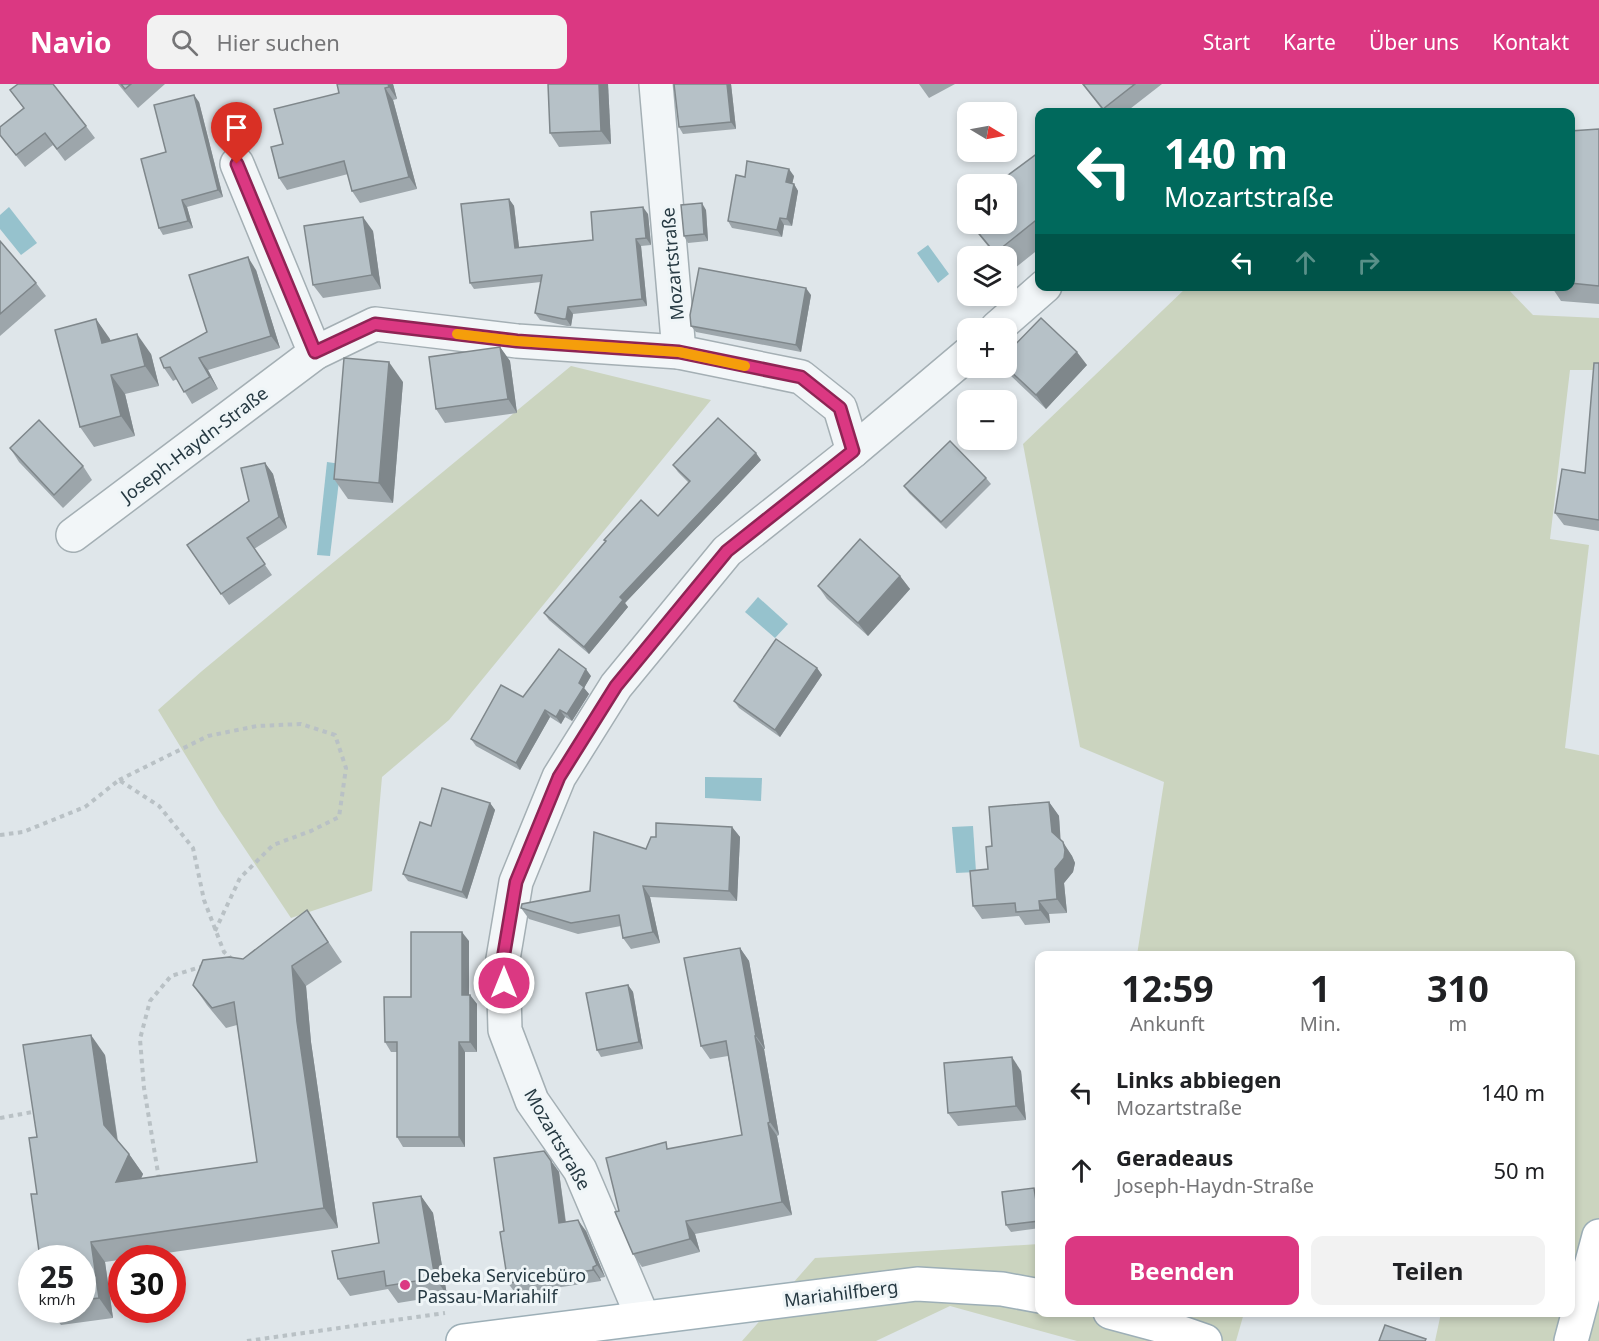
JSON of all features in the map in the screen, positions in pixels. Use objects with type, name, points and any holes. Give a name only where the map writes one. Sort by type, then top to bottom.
[{"type":"main road","points":[[1571,1341],[1599,1236]]},
{"type":"main road","name":"Mariahilfberg","points":[[459,1326],[642,1318],[917,1284],[1002,1289],[1035,1295]]},
{"type":"main road","points":[[1129,1317],[1205,1341]]},
{"type":"street","name":"Mozartstraße","points":[[656,84],[679,352]]},
{"type":"street","points":[[237,164],[315,352]]},
{"type":"street","points":[[1008,318],[1039,291]]},
{"type":"street","name":"Joseph-Haydn-Straße","points":[[73,535],[315,352],[375,324],[517,341],[679,352]]},
{"type":"street","points":[[679,352],[801,377],[840,408],[853,451]]},
{"type":"street","name":"Mozartstraße","points":[[642,1318],[580,1170],[532,1101],[505,1030],[503,959],[516,882],[559,777],[616,686],[727,551],[853,451],[957,363]]},
{"type":"path","points":[[0,835],[23,832],[85,807],[119,780],[208,736],[257,726],[301,724],[335,735],[346,768],[339,817],[311,831],[273,845],[240,878],[215,931]]},
{"type":"path","points":[[119,780],[159,806],[193,848],[204,900],[215,931],[224,952],[240,966],[229,966]]},
{"type":"path","points":[[160,1181],[144,1088],[140,1039],[150,1001],[171,976],[206,965]]},
{"type":"path","points":[[0,1118],[43,1110]]},
{"type":"path","points":[[247,1341],[459,1326]]},
{"type":"green space","points":[[1183,291],[1510,291],[1533,315],[1599,318],[1599,370],[1570,370],[1550,539],[1589,545],[1565,748],[1599,755],[1599,1341],[1435,1341],[1440,1317],[1575,1317],[1575,951],[1138,951],[1164,782],[1080,747],[1023,444]]},
{"type":"green space","points":[[571,366],[711,400],[449,720],[382,777],[372,891],[291,918],[219,810],[158,710],[202,671]]},
{"type":"green space","points":[[1035,1244],[1035,1317],[1243,1317],[1236,1341],[1077,1341],[950,1306],[876,1341],[742,1341],[815,1258]]},
{"type":"water","points":[[9,207],[37,243],[21,255],[0,229],[0,215]]},
{"type":"water","points":[[928,245],[949,274],[938,283],[917,253]]},
{"type":"water","points":[[327,462],[341,464],[330,556],[317,555]]},
{"type":"water","points":[[758,597],[788,624],[775,638],[745,612]]},
{"type":"water","points":[[705,777],[762,778],[761,801],[705,798]]},
{"type":"water","points":[[973,826],[976,872],[956,873],[952,827]]},
{"type":"building","points":[[18,84],[53,84],[86,126],[57,149],[45,133],[16,155],[0,135],[0,127],[24,108],[10,90]]},
{"type":"building","points":[[121,84],[131,84],[125,89]]},
{"type":"building","points":[[337,84],[388,84],[389,87],[385,88],[409,177],[352,191],[344,161],[279,178],[271,147],[283,144],[274,109],[339,93]]},
{"type":"building","points":[[548,84],[599,84],[601,131],[550,133]]},
{"type":"building","points":[[674,84],[727,84],[731,122],[679,127]]},
{"type":"building","points":[[1083,84],[1135,84],[1104,108]]},
{"type":"building","points":[[194,95],[218,190],[182,200],[188,221],[159,228],[141,159],[166,152],[154,105]]},
{"type":"building","points":[[1599,129],[1599,286],[1575,284],[1575,131]]},
{"type":"building","points":[[1035,155],[1035,221],[1004,246],[989,246],[979,234],[1017,234],[1017,174],[1010,174]]},
{"type":"building","points":[[747,161],[789,169],[786,182],[794,184],[787,219],[780,218],[777,230],[728,221],[736,175],[745,177]]},
{"type":"building","points":[[509,199],[515,248],[593,240],[591,212],[643,207],[646,238],[636,239],[642,299],[568,307],[566,319],[563,319],[535,313],[542,275],[470,283],[461,204]]},
{"type":"building","points":[[702,203],[704,234],[684,236],[681,205]]},
{"type":"building","points":[[363,217],[372,275],[313,285],[304,226]]},
{"type":"building","points":[[0,241],[36,283],[0,314]]},
{"type":"building","points":[[248,257],[271,336],[199,358],[210,377],[184,392],[170,367],[164,368],[160,358],[207,332],[189,275]]},
{"type":"building","points":[[699,268],[806,288],[796,345],[691,326],[690,315]]},
{"type":"building","points":[[1041,318],[1077,352],[1036,395],[1017,377],[1017,343]]},
{"type":"building","points":[[96,319],[102,343],[137,334],[145,366],[111,375],[121,416],[80,427],[55,330]]},
{"type":"building","points":[[500,347],[508,399],[436,409],[429,357]]},
{"type":"building","points":[[344,358],[389,362],[379,483],[334,479]]},
{"type":"building","points":[[1594,363],[1599,363],[1599,520],[1555,513],[1562,469],[1585,473]]},
{"type":"building","points":[[718,418],[756,453],[620,597],[623,600],[584,647],[544,613],[606,541],[604,540],[641,500],[658,516],[690,481],[673,465]]},
{"type":"building","points":[[39,420],[83,466],[54,495],[10,448]]},
{"type":"building","points":[[950,441],[986,478],[941,522],[904,486]]},
{"type":"building","points":[[265,463],[279,517],[247,538],[265,564],[221,594],[187,545],[249,501],[241,468]]},
{"type":"building","points":[[860,539],[900,576],[858,623],[818,586]]},
{"type":"building","points":[[776,639],[817,668],[775,730],[734,701]]},
{"type":"building","points":[[559,649],[586,669],[579,683],[584,687],[567,714],[560,710],[556,717],[545,710],[516,763],[471,739],[501,685],[523,697]]},
{"type":"building","points":[[442,788],[490,803],[462,892],[403,874],[420,822],[431,826]]},
{"type":"building","points":[[1049,802],[1052,832],[1063,842],[1065,850],[1064,858],[1055,869],[1057,899],[1039,901],[1040,910],[1016,912],[1015,903],[973,906],[970,871],[988,869],[986,847],[992,846],[989,807]]},
{"type":"building","points":[[656,823],[732,827],[729,891],[643,886],[653,932],[623,938],[619,915],[571,923],[521,908],[522,904],[590,891],[594,832],[646,849],[651,837],[656,837]]},
{"type":"building","points":[[307,910],[328,942],[292,966],[297,1022],[324,1208],[91,1242],[91,1245],[38,1245],[31,1194],[37,1194],[29,1138],[37,1137],[23,1045],[91,1035],[104,1125],[129,1154],[116,1182],[257,1162],[234,1002],[212,1008],[193,985],[203,960],[229,957],[243,959]]},
{"type":"building","points":[[411,932],[462,932],[462,995],[470,995],[470,1042],[459,1042],[459,1137],[397,1137],[397,1042],[385,1042],[384,997],[411,997]]},
{"type":"building","points":[[740,948],[782,1202],[686,1221],[690,1239],[633,1254],[615,1212],[619,1211],[606,1158],[666,1142],[667,1149],[742,1135],[726,1041],[701,1046],[684,958]]},
{"type":"building","points":[[628,985],[639,1042],[597,1050],[586,993]]},
{"type":"building","points":[[1012,1057],[1016,1106],[948,1113],[944,1063]]},
{"type":"building","points":[[544,1151],[551,1161],[559,1223],[578,1220],[597,1265],[593,1267],[593,1270],[508,1283],[500,1232],[504,1231],[494,1158]]},
{"type":"building","points":[[1034,1188],[1035,1221],[1006,1225],[1002,1192]]},
{"type":"building","points":[[421,1196],[435,1278],[386,1286],[384,1271],[338,1279],[332,1251],[379,1243],[373,1203]]},
{"type":"building","points":[[96,1277],[99,1298],[96,1298]]},
{"type":"building","points":[[1385,1325],[1426,1339],[1425,1341],[1379,1341]]},
{"type":"slow traffic","points":[[457,334],[517,341],[679,352],[745,366]]},
{"type":"place","name":"Debeka Servicebüro Passau-Mariahilf","points":[[405,1285]]},
{"type":"route","points":[[237,164],[315,352],[375,324],[517,341],[679,352],[801,377],[840,408],[853,451],[727,551],[616,686],[559,777],[516,882],[503,959],[504,983]]}]
